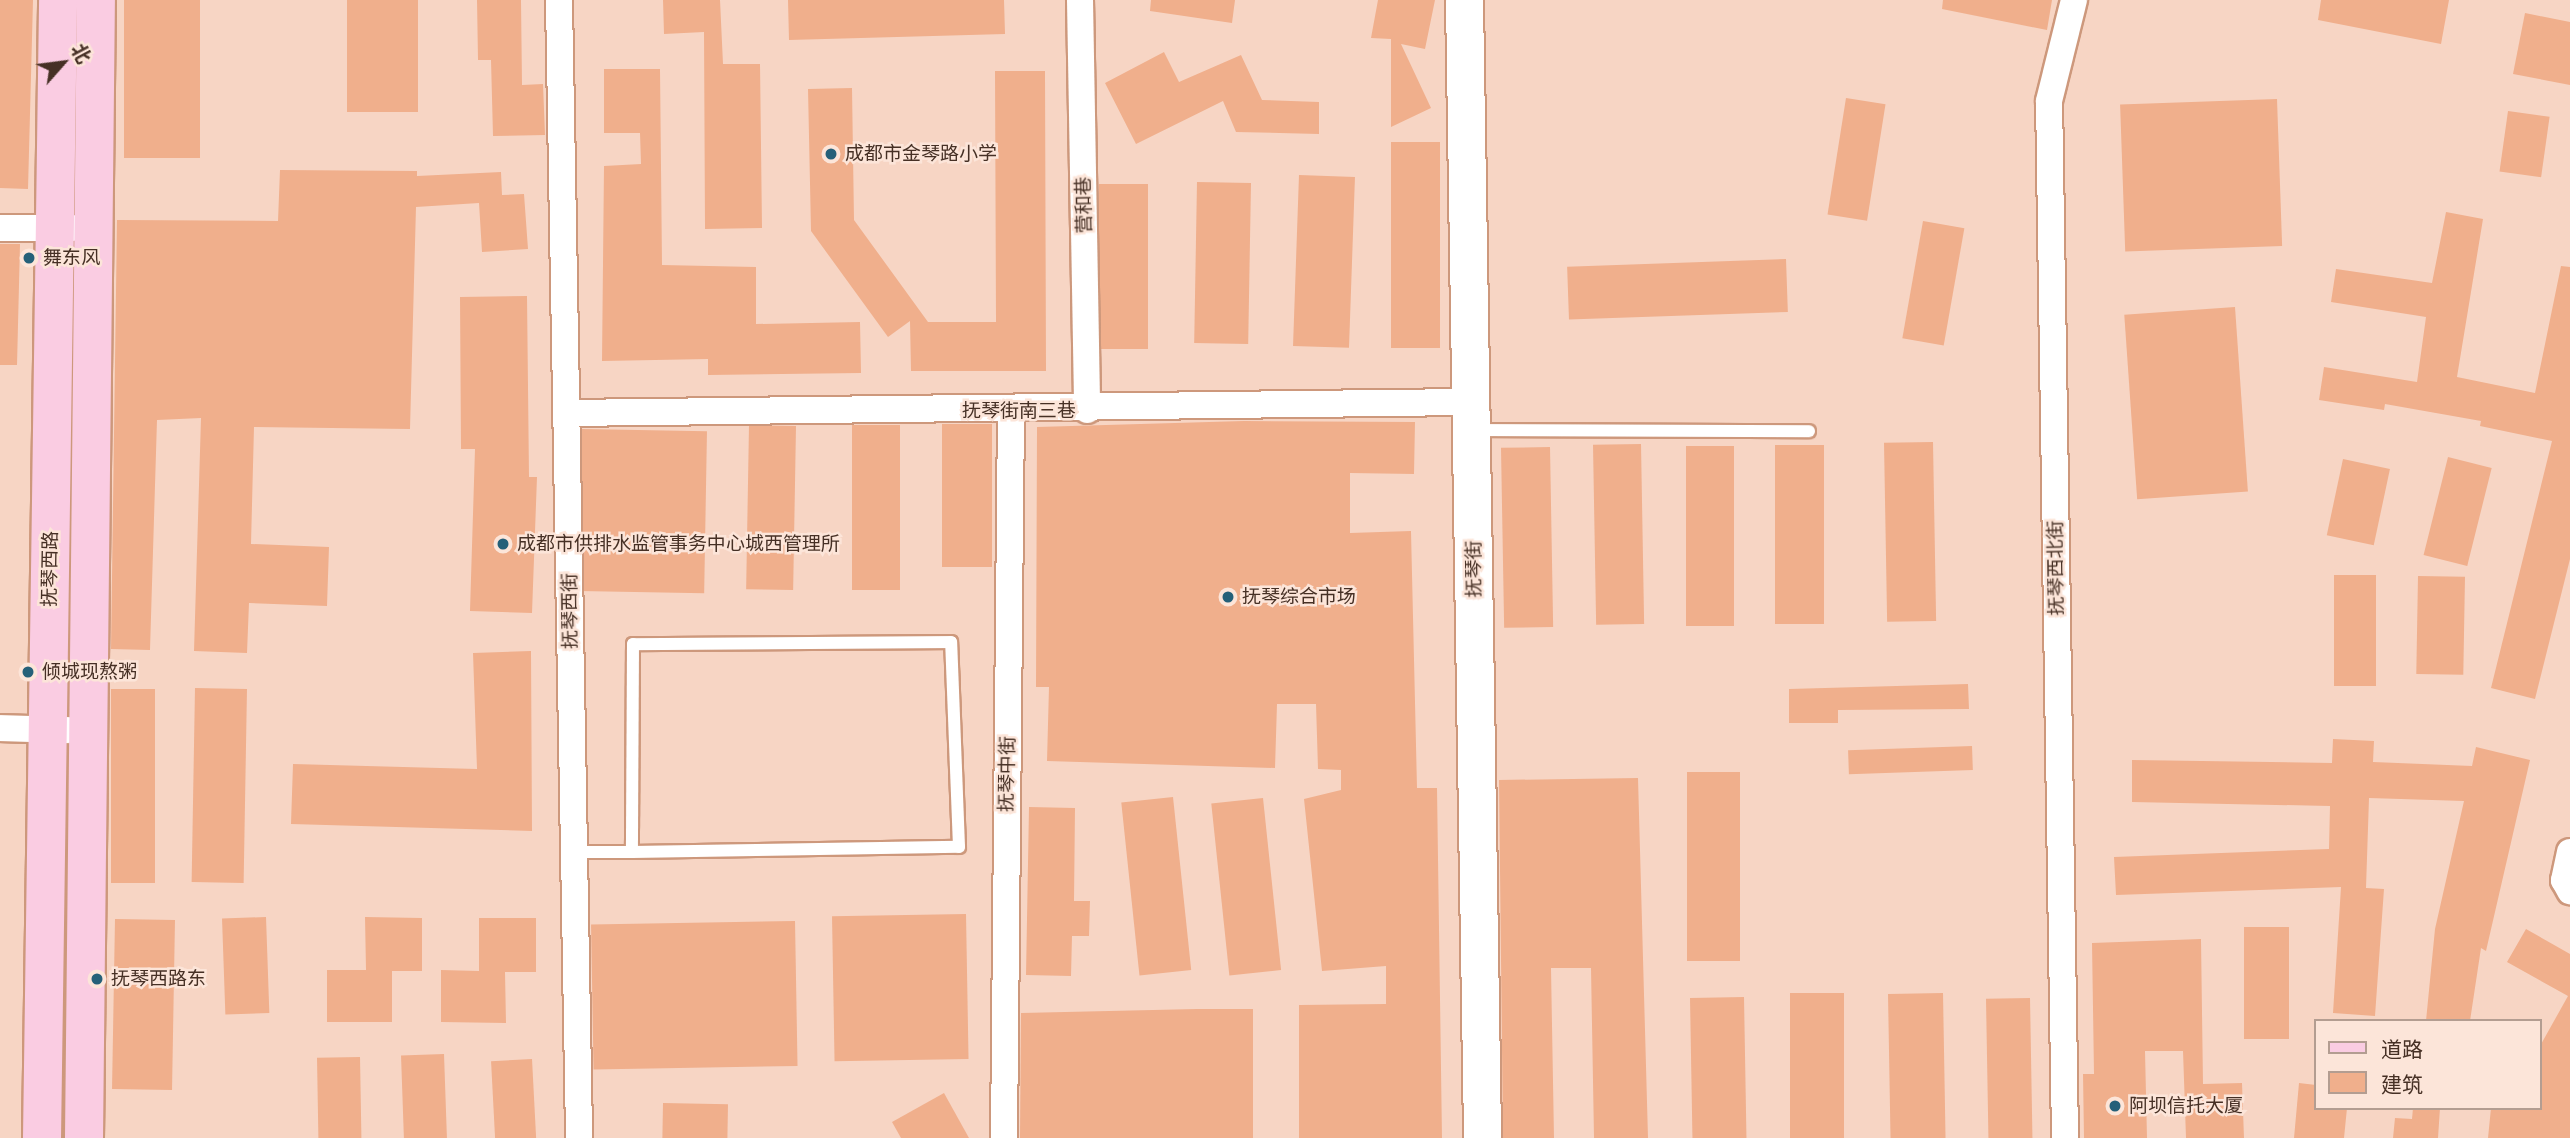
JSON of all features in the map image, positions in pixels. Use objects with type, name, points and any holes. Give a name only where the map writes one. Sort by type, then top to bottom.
[{"type":"main road","name":"抚琴西路","points":[[42,1138],[58,729],[66,228],[58,0]]},
{"type":"main road","name":"抚琴西路","points":[[84,1138],[96,0]]},
{"type":"street","name":"抚琴西街","points":[[559,0],[579,1138]]},
{"type":"street","name":"营和巷","points":[[1080,0],[1087,410]]},
{"type":"street","name":"抚琴街","points":[[1464,0],[1482,1138]]},
{"type":"street","name":"抚琴西北街","points":[[2065,1138],[2049,100],[2074,0]]},
{"type":"street","points":[[0,228],[66,228]]},
{"type":"street","name":"抚琴街南三巷","points":[[566,413],[1087,410],[1472,416]]},
{"type":"street","name":"抚琴中街","points":[[1004,1138],[1011,411]]},
{"type":"street","points":[[0,729],[58,729]]},
{"type":"street","points":[[2570,852],[2564,880],[2570,891]]},
{"type":"lane","points":[[1472,416],[1808,431]]},
{"type":"lane","points":[[574,852],[632,852],[959,847],[951,642],[634,644],[632,852]]},
{"type":"building","points":[[0,0],[33,0],[28,189],[0,188]]},
{"type":"building","points":[[124,0],[200,0],[200,158],[124,158]]},
{"type":"building","points":[[347,0],[418,0],[418,112],[347,112]]},
{"type":"building","points":[[477,0],[521,0],[522,85],[543,84],[545,135],[493,136],[491,60],[478,60]]},
{"type":"building","points":[[663,0],[720,0],[723,64],[760,64],[762,228],[705,229],[704,32],[664,34]]},
{"type":"building","points":[[788,0],[1004,0],[1005,34],[789,40]]},
{"type":"building","points":[[1151,0],[1235,0],[1232,23],[1150,11]]},
{"type":"building","points":[[1378,0],[1435,0],[1425,49],[1401,44],[1431,108],[1391,127],[1391,39],[1371,38]]},
{"type":"building","points":[[1943,0],[2052,0],[2047,30],[1942,9]]},
{"type":"building","points":[[2321,0],[2449,0],[2441,44],[2318,20]]},
{"type":"building","points":[[2525,13],[2570,22],[2570,85],[2513,74]]},
{"type":"building","points":[[1164,52],[1179,82],[1241,55],[1262,100],[1319,102],[1319,134],[1236,132],[1223,101],[1136,144],[1105,83]]},
{"type":"building","points":[[604,69],[660,69],[662,265],[756,267],[756,324],[860,322],[861,373],[708,375],[708,359],[602,361],[604,166],[641,164],[640,133],[604,133]]},
{"type":"building","points":[[995,71],[1045,71],[1046,371],[911,371],[910,321],[888,337],[811,231],[808,89],[852,88],[854,220],[928,322],[996,322]]},
{"type":"building","points":[[1846,98],[1886,104],[1867,221],[1828,215]]},
{"type":"building","points":[[2277,99],[2282,246],[2125,251],[2120,104]]},
{"type":"building","points":[[2508,111],[2550,117],[2541,177],[2500,171]]},
{"type":"building","points":[[1391,142],[1440,142],[1440,348],[1391,348]]},
{"type":"building","points":[[280,170],[417,171],[417,176],[501,172],[502,195],[524,194],[528,249],[482,252],[479,203],[416,207],[410,429],[254,427],[251,544],[329,547],[327,606],[249,603],[247,653],[194,651],[201,418],[157,420],[150,650],[111,649],[117,220],[278,221]]},
{"type":"building","points":[[1299,175],[1355,177],[1349,348],[1293,346]]},
{"type":"building","points":[[1197,182],[1251,183],[1248,344],[1194,343]]},
{"type":"building","points":[[1099,184],[1148,184],[1148,349],[1099,349]]},
{"type":"building","points":[[2446,212],[2483,219],[2457,377],[2535,393],[2561,266],[2570,267],[2570,559],[2535,699],[2491,688],[2552,441],[2480,426],[2481,421],[2385,404],[2384,410],[2319,400],[2324,367],[2417,382],[2426,317],[2331,302],[2336,269],[2432,283]]},
{"type":"building","points":[[1923,221],[1964,228],[1944,345],[1902,338]]},
{"type":"building","points":[[0,244],[20,244],[17,365],[0,365]]},
{"type":"building","points":[[1786,259],[1788,312],[1569,320],[1567,267]]},
{"type":"building","points":[[527,296],[529,477],[537,477],[532,613],[470,611],[475,449],[461,449],[460,297]]},
{"type":"building","points":[[2235,307],[2248,492],[2137,499],[2124,315]]},
{"type":"building","points":[[1244,421],[1415,422],[1414,474],[1350,473],[1350,533],[1411,531],[1417,788],[1437,788],[1442,1138],[1299,1138],[1299,1005],[1386,1004],[1386,966],[1322,971],[1304,799],[1341,790],[1341,770],[1318,769],[1316,704],[1277,704],[1275,768],[1047,761],[1049,687],[1036,687],[1037,427]]},
{"type":"building","points":[[942,424],[992,424],[992,567],[942,567]]},
{"type":"building","points":[[749,425],[796,426],[793,590],[746,589]]},
{"type":"building","points":[[852,425],[900,425],[900,590],[852,590]]},
{"type":"building","points":[[582,429],[707,431],[704,593],[579,591]]},
{"type":"building","points":[[1933,442],[1936,621],[1887,622],[1884,443]]},
{"type":"building","points":[[1641,444],[1644,624],[1596,625],[1593,445]]},
{"type":"building","points":[[1775,445],[1824,445],[1824,624],[1775,624]]},
{"type":"building","points":[[1686,446],[1734,446],[1734,626],[1686,626]]},
{"type":"building","points":[[1550,447],[1553,627],[1504,628],[1501,448]]},
{"type":"building","points":[[2448,457],[2492,468],[2467,566],[2424,555]]},
{"type":"building","points":[[2343,459],[2390,469],[2374,545],[2327,535]]},
{"type":"building","points":[[2334,575],[2376,575],[2376,686],[2334,686]]},
{"type":"building","points":[[2418,576],[2465,577],[2463,675],[2416,674]]},
{"type":"building","points":[[531,651],[532,831],[291,824],[293,764],[477,769],[473,653]]},
{"type":"building","points":[[1968,684],[1969,709],[1838,710],[1838,723],[1789,723],[1789,689]]},
{"type":"building","points":[[195,688],[247,689],[244,883],[192,882]]},
{"type":"building","points":[[111,689],[155,689],[155,883],[111,883]]},
{"type":"building","points":[[2333,739],[2374,741],[2373,762],[2472,766],[2476,747],[2530,760],[2486,951],[2481,948],[2470,1019],[2426,1019],[2435,929],[2464,801],[2369,798],[2366,888],[2384,889],[2375,1016],[2333,1013],[2341,887],[2116,895],[2114,857],[2329,849],[2330,806],[2132,802],[2132,760],[2332,763]]},
{"type":"building","points":[[1972,746],[1973,770],[1849,774],[1848,750]]},
{"type":"building","points":[[1687,772],[1740,772],[1740,961],[1687,961]]},
{"type":"building","points":[[1638,778],[1648,1138],[1594,1138],[1591,968],[1551,968],[1554,1138],[1503,1138],[1499,780]]},
{"type":"building","points":[[1173,797],[1191,970],[1139,975],[1121,802]]},
{"type":"building","points":[[1263,798],[1281,970],[1229,975],[1211,803]]},
{"type":"building","points":[[1029,807],[1075,808],[1074,901],[1090,901],[1089,936],[1072,936],[1071,976],[1026,975]]},
{"type":"building","points":[[966,914],[969,1059],[835,1061],[832,916]]},
{"type":"building","points":[[266,917],[269,1013],[225,1014],[222,919]]},
{"type":"building","points":[[365,917],[422,918],[422,971],[392,971],[392,1022],[327,1022],[327,970],[366,970]]},
{"type":"building","points":[[479,918],[536,918],[536,972],[505,972],[506,1023],[441,1022],[441,970],[479,971]]},
{"type":"building","points":[[115,919],[175,920],[172,1090],[112,1089]]},
{"type":"building","points":[[795,921],[798,1066],[594,1070],[591,925]]},
{"type":"building","points":[[2244,927],[2289,927],[2289,1039],[2244,1039]]},
{"type":"building","points":[[2526,929],[2570,954],[2570,1138],[2488,1138],[2491,1110],[2542,1110],[2542,1042],[2568,996],[2507,962]]},
{"type":"building","points":[[2201,939],[2203,1084],[2242,1083],[2244,1138],[2186,1138],[2183,1051],[2145,1051],[2147,1138],[2084,1138],[2083,1074],[2094,1074],[2092,943]]},
{"type":"building","points":[[1790,993],[1844,993],[1844,1138],[1790,1138]]},
{"type":"building","points":[[1943,993],[1946,1138],[1891,1138],[1888,994]]},
{"type":"building","points":[[1744,997],[1746,1138],[1692,1138],[1690,998]]},
{"type":"building","points":[[2030,998],[2032,1138],[1988,1138],[1986,999]]},
{"type":"building","points":[[1253,1009],[1253,1138],[1020,1138],[1021,1013]]},
{"type":"building","points":[[444,1054],[447,1138],[404,1138],[401,1056]]},
{"type":"building","points":[[360,1057],[361,1138],[318,1138],[317,1058]]},
{"type":"building","points":[[532,1059],[536,1138],[495,1138],[491,1061]]},
{"type":"building","points":[[2299,1083],[2314,1085],[2314,1110],[2347,1110],[2344,1138],[2294,1138]]},
{"type":"building","points":[[944,1093],[969,1138],[901,1138],[892,1122]]},
{"type":"building","points":[[663,1103],[728,1104],[727,1138],[662,1138]]},
{"type":"building","points":[[2413,1110],[2440,1110],[2438,1138],[2393,1138],[2395,1118],[2412,1119]]},
{"type":"place","name":"成都市金琴路小学","points":[[831,154]]},
{"type":"place","name":"舞东风","points":[[29,258]]},
{"type":"place","name":"成都市供排水监管事务中心城西管理所","points":[[503,544]]},
{"type":"place","name":"抚琴综合市场","points":[[1228,597]]},
{"type":"place","name":"倾城现熬粥","points":[[28,672]]},
{"type":"place","name":"抚琴西路东","points":[[97,979]]},
{"type":"place","name":"阿坝信托大厦","points":[[2115,1106]]}]
